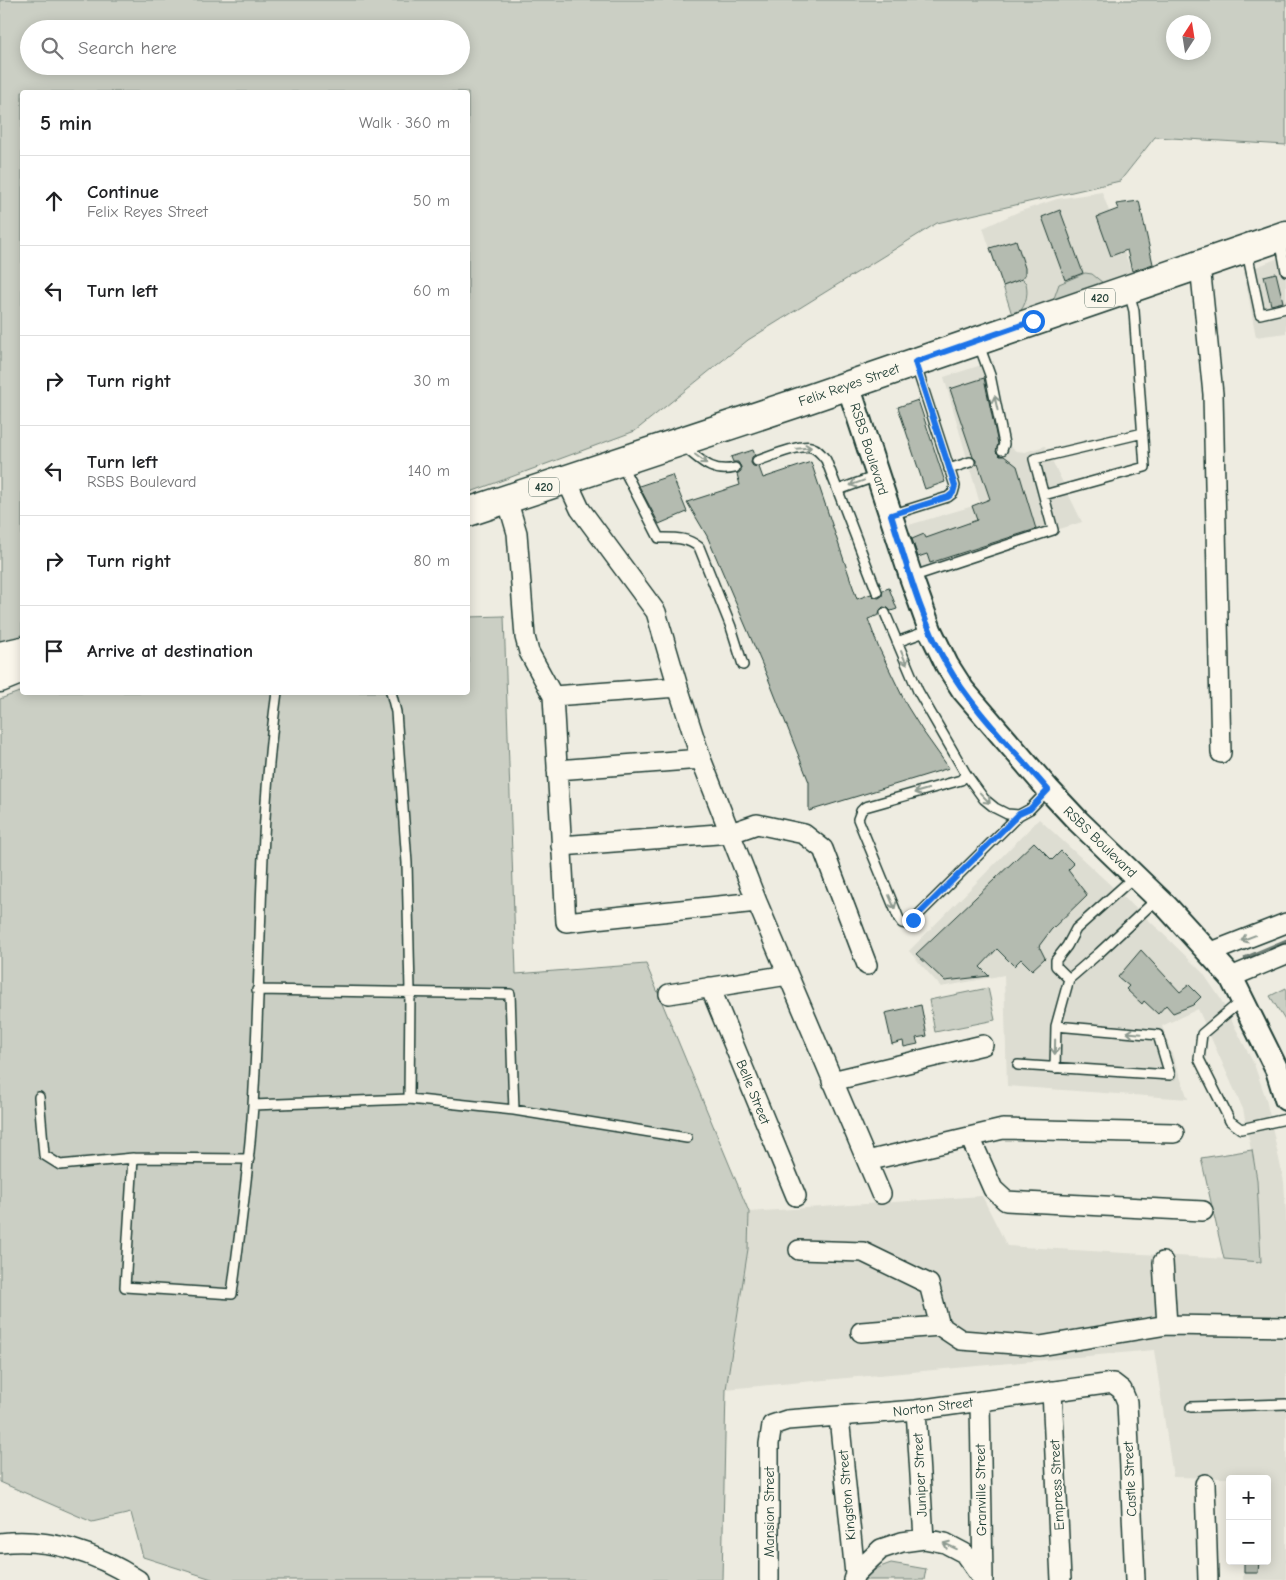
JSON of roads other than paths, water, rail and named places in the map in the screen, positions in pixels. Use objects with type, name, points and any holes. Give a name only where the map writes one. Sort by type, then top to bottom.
[{"type":"main road","name":"Felix Reyes Street","points":[[470,511],[848,385],[1283,236]]},
{"type":"main road","points":[[0,656],[20,651]]},
{"type":"main road","points":[[0,678],[20,670]]},
{"type":"street","points":[[1200,265],[1213,394],[1221,753]]},
{"type":"street","name":"RSBS Boulevard","points":[[848,385],[911,577],[930,630],[947,665],[963,690],[1048,790],[1078,822],[1186,926],[1231,977],[1277,1070],[1286,1099]]},
{"type":"street","points":[[566,479],[580,509],[656,612],[701,759],[757,902],[881,1194]]},
{"type":"street","points":[[507,499],[517,533],[525,637],[529,652],[553,696],[566,922],[757,902]]},
{"type":"street","points":[[553,696],[678,687]]},
{"type":"street","points":[[557,770],[701,759]]},
{"type":"street","points":[[561,846],[731,833],[757,824],[804,834],[823,849],[867,965]]},
{"type":"street","points":[[1209,953],[1286,923]]},
{"type":"street","points":[[1231,977],[1286,954]]},
{"type":"street","points":[[669,994],[788,975]]},
{"type":"street","name":"Belle Street","points":[[710,987],[796,1196]]},
{"type":"street","points":[[832,1081],[983,1045]]},
{"type":"street","points":[[866,1162],[1003,1130],[1174,1133]]},
{"type":"street","points":[[970,1137],[993,1189],[1006,1201],[1203,1210]]},
{"type":"street","points":[[799,1250],[863,1252],[928,1284],[940,1326]]},
{"type":"street","points":[[1163,1262],[1167,1325]]},
{"type":"street","points":[[860,1332],[940,1326],[961,1340],[1040,1346],[1167,1325],[1286,1327]]},
{"type":"street","name":"Norton Street","points":[[769,1444],[772,1425],[788,1420],[916,1410],[1113,1383]]},
{"type":"street","name":"Castle Street","points":[[1113,1383],[1122,1390],[1127,1402],[1135,1580]]},
{"type":"street","name":"Empress Street","points":[[1052,1391],[1061,1580]]},
{"type":"street","name":"Granville Street","points":[[980,1401],[983,1579]]},
{"type":"street","name":"Juniper Street","points":[[916,1410],[924,1539]]},
{"type":"street","name":"Kingston Street","points":[[840,1416],[854,1577]]},
{"type":"street","name":"Mansion Street","points":[[769,1444],[769,1580]]},
{"type":"street","points":[[1205,1484],[1208,1580]]},
{"type":"street","points":[[854,1577],[881,1549],[902,1542],[924,1539],[945,1543],[964,1553],[983,1579]]},
{"type":"street","points":[[0,1543],[21,1540],[61,1545],[103,1560],[138,1580]]},
{"type":"lane","points":[[1283,236],[1286,271]]},
{"type":"lane","points":[[1246,249],[1260,314],[1286,308]]},
{"type":"lane","points":[[1044,495],[1145,468],[1134,311],[1128,289]]},
{"type":"lane","points":[[978,340],[990,375],[1004,444],[1004,449],[1002,450]]},
{"type":"lane","points":[[891,515],[948,497],[953,493],[955,486],[915,362]]},
{"type":"lane","points":[[911,577],[1053,530],[1034,459],[1143,433]]},
{"type":"lane","points":[[678,442],[718,470],[734,468]]},
{"type":"lane","points":[[757,461],[801,447],[810,446],[818,451],[826,460],[876,592]]},
{"type":"lane","points":[[620,462],[659,538],[690,540],[699,547],[731,627],[743,665]]},
{"type":"lane","points":[[949,469],[970,462]]},
{"type":"lane","points":[[838,490],[877,476]]},
{"type":"lane","points":[[885,613],[918,691],[966,774],[984,799],[995,808],[1007,814],[1019,814]]},
{"type":"lane","points":[[896,642],[930,630]]},
{"type":"lane","points":[[133,1158],[125,1287],[232,1294],[249,1159],[266,812],[277,695]]},
{"type":"lane","points":[[392,695],[396,712],[407,863],[410,991],[409,1100]]},
{"type":"lane","points":[[966,774],[961,780],[865,807],[860,812],[858,819],[902,923],[907,924],[913,920],[1019,814],[1030,809],[1048,790]]},
{"type":"lane","points":[[1068,979],[1056,966],[1056,960],[1067,946],[1076,929],[1135,876]]},
{"type":"lane","points":[[1055,1068],[1056,1026],[1068,979],[1158,898]]},
{"type":"lane","points":[[258,990],[510,994],[514,1110]]},
{"type":"lane","points":[[1243,1000],[1202,1034],[1199,1059],[1230,1121],[1242,1129],[1286,1118]]},
{"type":"lane","points":[[1018,1065],[1170,1075],[1158,1035],[1056,1026]]},
{"type":"lane","points":[[39,1097],[44,1155],[60,1165],[133,1158],[249,1159]]},
{"type":"lane","points":[[253,1104],[409,1100],[514,1110],[687,1138]]},
{"type":"lane","points":[[1191,1407],[1286,1404]]},
{"type":"waterway","points":[[1246,958],[1286,941]]}]
